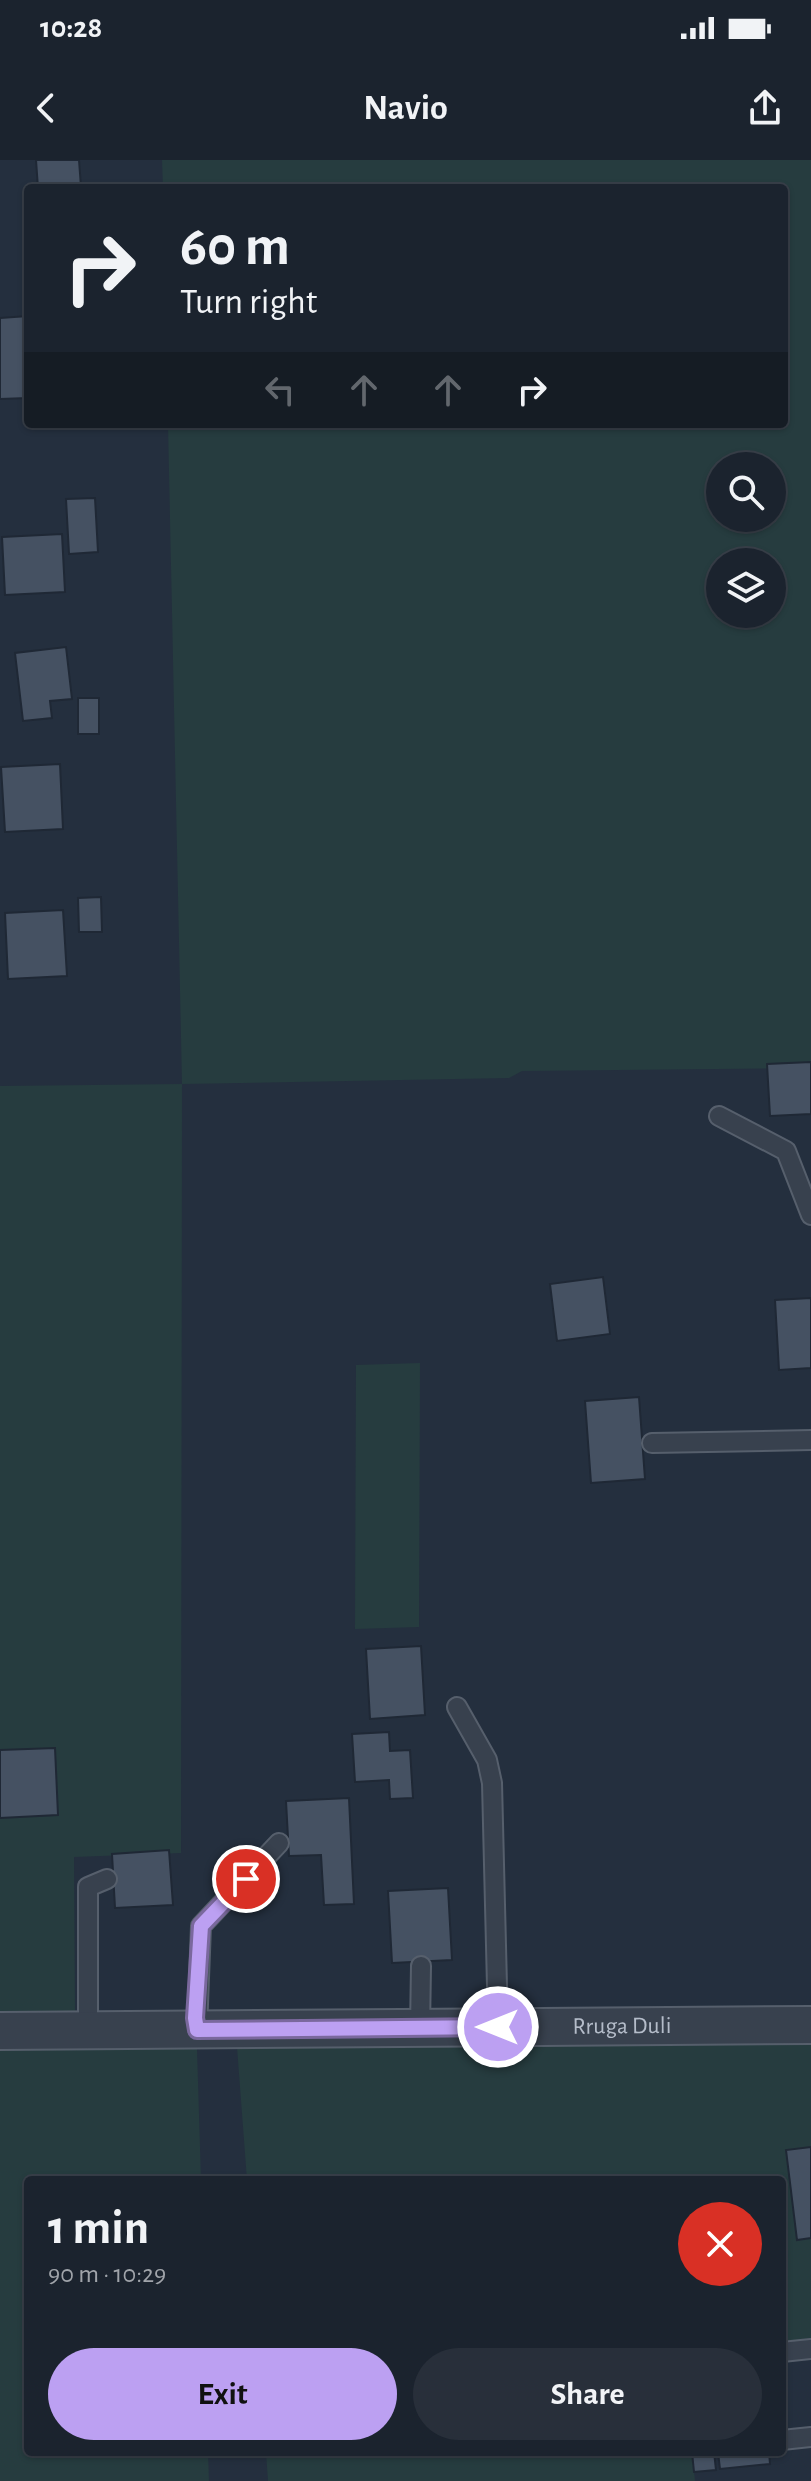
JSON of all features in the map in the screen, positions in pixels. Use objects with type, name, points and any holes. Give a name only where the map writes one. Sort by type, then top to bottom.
[{"type":"street","name":"Rruga Duli","points":[[0,2031],[811,2025]]},
{"type":"lane","points":[[719,1116],[786,1151],[811,1215]]},
{"type":"lane","points":[[652,1443],[811,1440]]},
{"type":"lane","points":[[457,1707],[487,1760],[492,1783],[498,2027]]},
{"type":"lane","points":[[197,2030],[195,2018],[201,1926],[279,1843]]},
{"type":"lane","points":[[88,2031],[88,1887],[107,1879]]},
{"type":"lane","points":[[420,2028],[421,1966]]},
{"type":"lane","points":[[786,2352],[811,2349]]},
{"type":"lane","points":[[786,2440],[811,2437]]},
{"type":"green space","points":[[162,160],[811,160],[811,1068],[522,1071],[509,1078],[182,1084],[168,428],[788,428],[788,184],[163,184]]},
{"type":"green space","points":[[182,1084],[181,1853],[74,1857],[75,2016],[0,2015],[0,1086]]},
{"type":"green space","points":[[420,1363],[419,1627],[355,1629],[356,1365]]},
{"type":"green space","points":[[811,2037],[811,2338],[786,2341],[786,2176],[247,2176],[237,2047]]},
{"type":"green space","points":[[0,2049],[197,2049],[201,2176],[24,2176],[24,2456],[208,2456],[209,2481],[0,2481]]},
{"type":"green space","points":[[266,2456],[692,2456],[695,2481],[268,2481]]},
{"type":"building","points":[[36,160],[79,160],[81,184],[38,184]]},
{"type":"building","points":[[24,316],[24,398],[0,399],[0,318]]},
{"type":"building","points":[[95,498],[98,552],[69,554],[66,499]]},
{"type":"building","points":[[62,534],[65,592],[5,595],[2,537]]},
{"type":"building","points":[[66,647],[72,699],[50,701],[52,718],[23,721],[15,653]]},
{"type":"building","points":[[78,698],[99,698],[99,734],[78,734]]},
{"type":"building","points":[[60,764],[63,829],[5,832],[1,767]]},
{"type":"building","points":[[101,897],[102,932],[79,932],[78,898]]},
{"type":"building","points":[[63,910],[67,976],[8,979],[5,913]]},
{"type":"building","points":[[811,1062],[811,1114],[770,1116],[767,1064]]},
{"type":"building","points":[[603,1277],[610,1334],[557,1341],[550,1284]]},
{"type":"building","points":[[811,1298],[811,1368],[779,1370],[775,1300]]},
{"type":"building","points":[[639,1397],[645,1479],[591,1483],[585,1401]]},
{"type":"building","points":[[421,1646],[425,1715],[370,1719],[366,1649]]},
{"type":"building","points":[[389,1732],[390,1751],[410,1750],[413,1798],[390,1799],[389,1780],[355,1782],[352,1734]]},
{"type":"building","points":[[55,1748],[58,1815],[0,1818],[0,1750]]},
{"type":"building","points":[[349,1798],[354,1904],[324,1905],[321,1855],[289,1856],[286,1801]]},
{"type":"building","points":[[169,1850],[173,1905],[115,1908],[112,1854]]},
{"type":"building","points":[[448,1888],[452,1960],[392,1963],[388,1891]]},
{"type":"building","points":[[811,2147],[811,2238],[797,2240],[786,2150]]},
{"type":"building","points":[[692,2456],[714,2456],[716,2470],[694,2472]]},
{"type":"building","points":[[718,2456],[769,2456],[770,2464],[720,2469]]},
{"type":"route","points":[[246,1879],[201,1926],[195,2018],[197,2030],[498,2027]]}]
